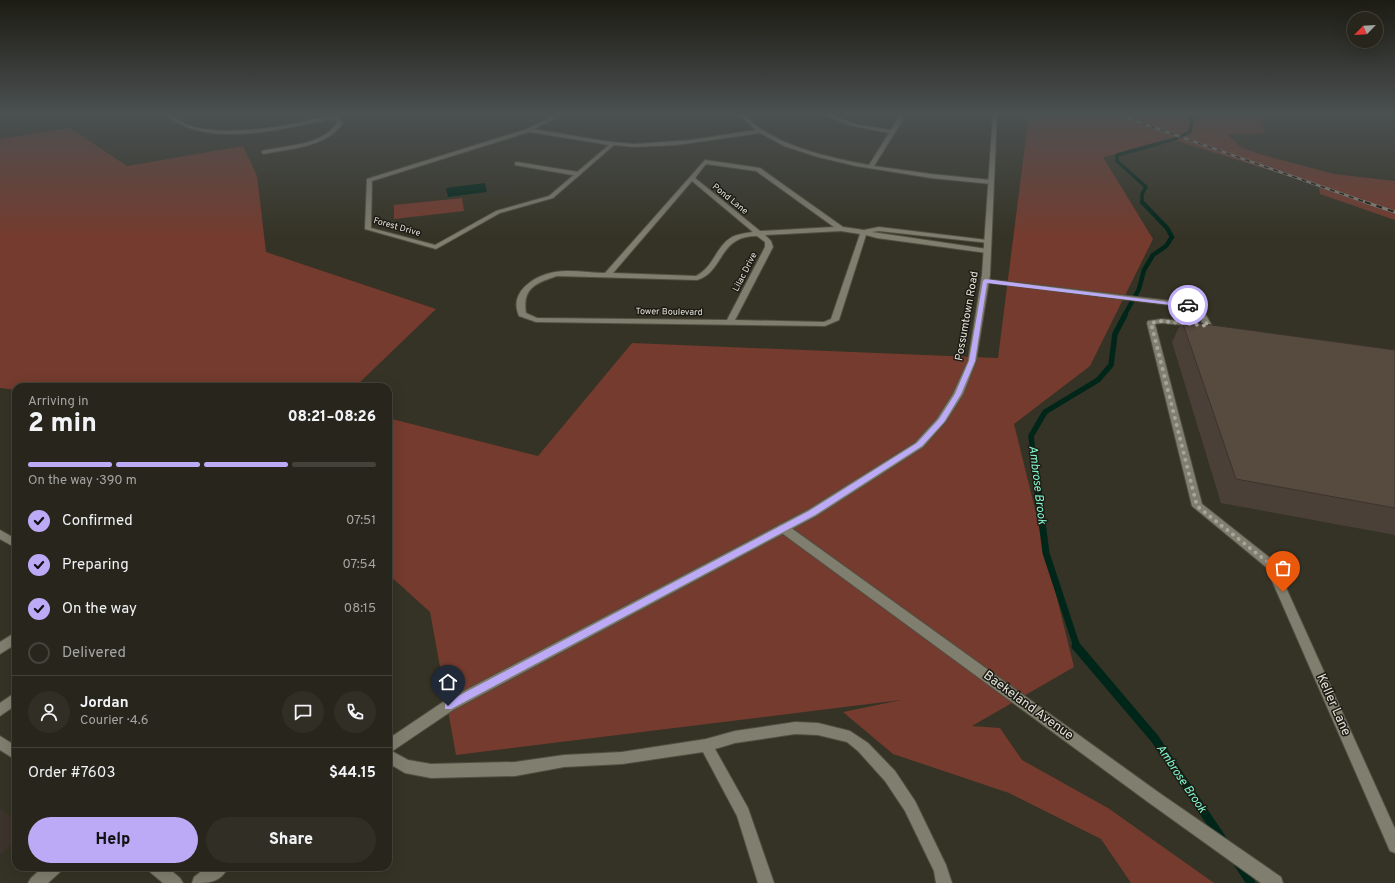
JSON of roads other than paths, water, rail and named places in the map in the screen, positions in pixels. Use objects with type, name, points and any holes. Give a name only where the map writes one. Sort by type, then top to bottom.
[{"type":"street","name":"Forest Drive","points":[[452,154],[369,180],[368,229],[436,247],[498,212],[552,197],[578,174]]},
{"type":"street","points":[[578,174],[601,154]]},
{"type":"street","points":[[815,154],[870,167],[921,175],[991,182]]},
{"type":"street","points":[[870,167],[878,154]]},
{"type":"street","name":"Possumtown Road","points":[[392,743],[448,706],[812,513],[919,445],[941,421],[958,394],[972,361],[985,281],[993,154]]},
{"type":"street","name":"Tower Boulevard","points":[[607,276],[705,162],[758,169],[841,229]]},
{"type":"street","name":"Pond Lane","points":[[691,178],[758,234]]},
{"type":"street","name":"Tower Boulevard","points":[[864,232],[835,320],[825,324],[536,320],[522,314],[520,305],[522,295],[537,280],[556,274],[697,278],[706,275],[715,266],[725,246],[736,238],[758,234],[841,229],[864,232],[877,236],[987,246]]},
{"type":"street","name":"Lilac Drive","points":[[730,322],[768,247],[768,241],[758,234]]},
{"type":"street","name":"Baekeland Avenue","points":[[783,528],[1153,797],[1275,883]]},
{"type":"street","points":[[205,882],[216,871]]},
{"type":"lane","points":[[517,164],[578,174]]},
{"type":"lane","points":[[985,281],[1197,306],[1218,345]]},
{"type":"lane","name":"Keller Lane","points":[[1208,326],[1162,321],[1151,323],[1197,506],[1270,564],[1395,846]]},
{"type":"lane","points":[[0,534],[12,542]]},
{"type":"lane","points":[[0,649],[12,640]]},
{"type":"lane","points":[[0,710],[12,701]]},
{"type":"lane","points":[[392,758],[405,766],[431,770],[515,769],[564,761],[622,758],[706,745],[734,737],[795,728],[818,729],[850,738],[864,747],[890,776],[910,806],[941,870],[944,883]]},
{"type":"lane","points":[[0,742],[12,751]]},
{"type":"lane","points":[[706,745],[743,813],[766,883]]},
{"type":"lane","points":[[36,883],[50,871]]},
{"type":"lane","points":[[160,871],[175,883]]},
{"type":"waterway","name":"Ambrose Brook","points":[[1120,154],[1117,155],[1117,161],[1146,187],[1142,194],[1142,202]]},
{"type":"waterway","name":"Ambrose Brook","points":[[1124,316],[1139,289],[1144,270],[1153,255],[1166,246],[1172,237],[1167,228],[1142,202]]},
{"type":"waterway","name":"Ambrose Brook","points":[[1034,461],[1031,436],[1045,412],[1098,380],[1111,365],[1115,334],[1125,315]]},
{"type":"waterway","name":"Ambrose Brook","points":[[1034,460],[1046,553],[1077,647]]},
{"type":"waterway","name":"Ambrose Brook","points":[[1076,646],[1155,739],[1222,839]]},
{"type":"waterway","name":"Ambrose Brook","points":[[1238,863],[1251,883]]},
{"type":"railway","points":[[1230,154],[1368,203]]},
{"type":"railway","points":[[1368,203],[1395,212]]}]
